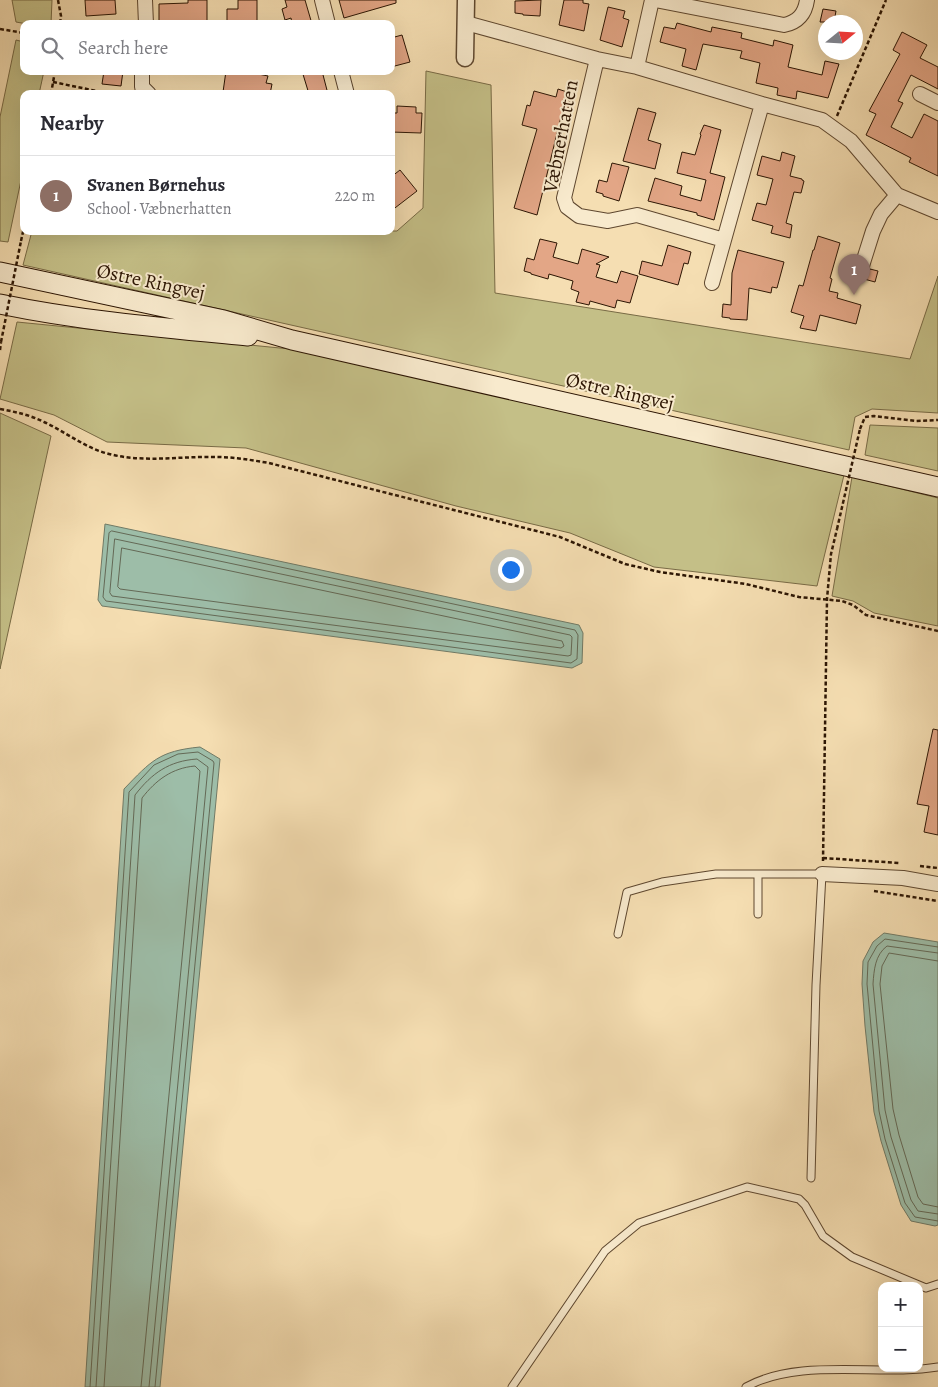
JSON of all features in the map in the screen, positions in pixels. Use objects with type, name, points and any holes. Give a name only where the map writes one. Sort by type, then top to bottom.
[{"type":"main road","name":"Østre Ringvej","points":[[0,272],[224,320],[292,340],[938,487]]},
{"type":"main road","name":"Østre Ringvej","points":[[0,304],[107,322],[292,340]]},
{"type":"street","points":[[145,0],[146,20]]},
{"type":"street","points":[[322,0],[327,20]]},
{"type":"street","points":[[464,58],[466,0]]},
{"type":"street","points":[[637,67],[653,0],[784,25],[794,23],[800,18],[806,7],[807,0]]},
{"type":"street","name":"Væbnerhatten","points":[[466,23],[597,59],[637,67],[822,120],[851,142],[897,196],[937,210]]},
{"type":"street","name":"Væbnerhatten","points":[[597,59],[564,198],[567,207],[579,216],[608,221],[637,215],[724,240]]},
{"type":"street","points":[[142,75],[142,87],[145,90]]},
{"type":"street","points":[[342,75],[346,90]]},
{"type":"street","points":[[920,94],[938,103]]},
{"type":"street","points":[[712,283],[762,104]]},
{"type":"street","points":[[861,269],[881,214],[897,196]]},
{"type":"street","points":[[822,874],[903,878],[938,884]]},
{"type":"lane","points":[[618,934],[627,892],[662,882],[716,874],[822,874],[816,985],[811,1178]]},
{"type":"lane","points":[[758,874],[758,914]]},
{"type":"lane","points":[[512,1387],[605,1251],[639,1223],[747,1187],[799,1200],[805,1205],[823,1236],[852,1257],[926,1288],[938,1284]]},
{"type":"lane","points":[[746,1387],[756,1382],[790,1373],[818,1370],[901,1371],[938,1367]]},
{"type":"path","points":[[58,0],[60,20]]},
{"type":"path","points":[[833,127],[886,0]]},
{"type":"path","points":[[0,29],[20,32]]},
{"type":"path","points":[[52,90],[54,75]]},
{"type":"path","points":[[53,82],[92,90]]},
{"type":"path","points":[[0,350],[22,235]]},
{"type":"path","points":[[0,409],[31,416],[83,444],[108,454],[142,460],[215,457],[250,460],[560,537],[624,564],[660,572],[746,584],[799,597],[842,601],[853,605],[866,615],[938,631]]},
{"type":"path","points":[[822,874],[828,599],[831,554],[860,429],[865,417],[874,416],[916,421],[938,420]]},
{"type":"path","points":[[823,858],[900,863]]},
{"type":"path","points":[[918,866],[938,868]]},
{"type":"shaded area","points":[[12,0],[52,0],[51,20],[20,20],[20,23],[16,22]]},
{"type":"shaded area","points":[[16,40],[20,41],[20,75],[43,75],[40,90],[20,90],[20,185],[8,242],[0,241],[0,117]]},
{"type":"shaded area","points":[[426,71],[491,85],[495,293],[910,359],[938,276],[938,413],[872,409],[855,417],[849,450],[23,265],[31,235],[395,235],[395,231],[423,208]]},
{"type":"shaded area","points":[[17,322],[290,349],[844,475],[817,586],[654,567],[570,533],[456,506],[246,448],[107,442],[54,415],[0,399]]},
{"type":"shaded area","points":[[0,413],[51,436],[0,669]]},
{"type":"shaded area","points":[[870,425],[938,428],[938,471],[865,455]]},
{"type":"shaded area","points":[[852,477],[938,498],[938,626],[874,613],[853,601],[832,596]]},
{"type":"water","points":[[105,524],[579,625],[583,633],[582,663],[572,668],[102,606],[98,600]]},
{"type":"water","points":[[200,747],[220,759],[160,1387],[85,1387],[124,789],[149,764],[157,759],[175,751]]},
{"type":"water","points":[[884,933],[938,942],[938,1225],[935,1226],[911,1221],[901,1205],[874,1112],[865,1026],[862,984],[863,961],[873,942]]},
{"type":"building","points":[[85,0],[115,0],[116,14],[86,16]]},
{"type":"building","points":[[188,0],[207,0],[207,20],[159,20],[159,4],[188,3]]},
{"type":"building","points":[[238,0],[257,0],[257,20],[227,20],[227,9],[238,9]]},
{"type":"building","points":[[285,0],[305,0],[311,20],[291,20],[291,18],[285,20],[282,9],[287,7]]},
{"type":"building","points":[[339,0],[396,0],[396,3],[344,18]]},
{"type":"building","points":[[541,0],[540,16],[515,13],[515,1]]},
{"type":"building","points":[[564,0],[583,0],[583,3],[589,4],[584,31],[559,25]]},
{"type":"building","points":[[608,7],[625,11],[623,18],[629,20],[622,47],[600,40]]},
{"type":"building","points":[[823,9],[836,11],[835,15],[822,15]]},
{"type":"building","points":[[677,23],[711,32],[712,27],[742,33],[741,38],[773,46],[774,40],[793,45],[788,67],[822,75],[825,61],[839,64],[828,98],[797,91],[796,99],[777,95],[778,88],[756,83],[760,63],[740,58],[742,51],[703,44],[696,70],[682,66],[686,49],[660,42],[664,27],[675,29]]},
{"type":"building","points":[[902,32],[927,45],[920,58],[938,67],[938,89],[911,75],[898,101],[903,103],[891,127],[912,138],[924,114],[938,121],[938,176],[909,162],[911,158],[866,135],[876,114],[869,111],[900,54],[893,50]]},
{"type":"building","points":[[402,35],[410,62],[395,66],[395,37]]},
{"type":"building","points":[[103,75],[122,75],[121,86],[102,84]]},
{"type":"building","points":[[225,75],[263,75],[268,76],[266,83],[272,84],[271,90],[223,90]]},
{"type":"building","points":[[303,75],[323,75],[327,90],[308,90]]},
{"type":"building","points":[[558,89],[570,93],[568,100],[570,101],[565,118],[561,117],[537,215],[514,208],[537,129],[522,125],[527,105],[530,106],[534,91],[556,97]]},
{"type":"building","points":[[397,106],[416,107],[416,113],[422,113],[421,133],[395,132],[395,113],[397,113]]},
{"type":"building","points":[[638,108],[656,113],[648,140],[661,144],[655,169],[623,161]]},
{"type":"building","points":[[704,125],[721,130],[710,173],[725,177],[714,220],[697,215],[697,213],[648,201],[655,178],[682,186],[680,195],[701,201],[706,180],[677,173],[682,152],[695,155]]},
{"type":"building","points":[[782,152],[795,156],[790,176],[804,181],[801,193],[794,192],[786,223],[792,225],[790,238],[771,233],[773,226],[752,220],[757,203],[766,205],[773,179],[757,175],[762,156],[780,161]]},
{"type":"building","points":[[612,163],[629,167],[619,201],[596,192],[599,180],[607,182]]},
{"type":"building","points":[[400,170],[417,191],[395,208],[395,174]]},
{"type":"building","points":[[818,236],[840,243],[830,278],[832,279],[829,291],[838,293],[837,298],[861,305],[856,324],[820,315],[816,331],[800,328],[804,316],[791,312],[799,285],[803,286]]},
{"type":"building","points":[[540,239],[557,243],[553,257],[578,264],[582,249],[609,257],[596,264],[600,265],[596,277],[617,283],[621,271],[638,276],[630,303],[617,300],[615,308],[590,301],[589,305],[576,302],[579,292],[571,289],[573,281],[549,274],[548,279],[524,271],[527,258],[534,260]]},
{"type":"building","points":[[668,245],[691,252],[688,264],[684,263],[678,285],[639,274],[642,261],[662,266]]},
{"type":"building","points":[[738,250],[784,262],[777,288],[772,287],[771,293],[749,288],[747,320],[722,317],[723,304],[731,305],[732,273]]},
{"type":"building","points":[[870,269],[878,271],[875,282],[864,279]]},
{"type":"building","points":[[933,729],[938,730],[938,835],[924,832],[929,806],[917,804]]},
{"type":"place","name":"Svanen Børnehus","points":[[854,295]]}]
